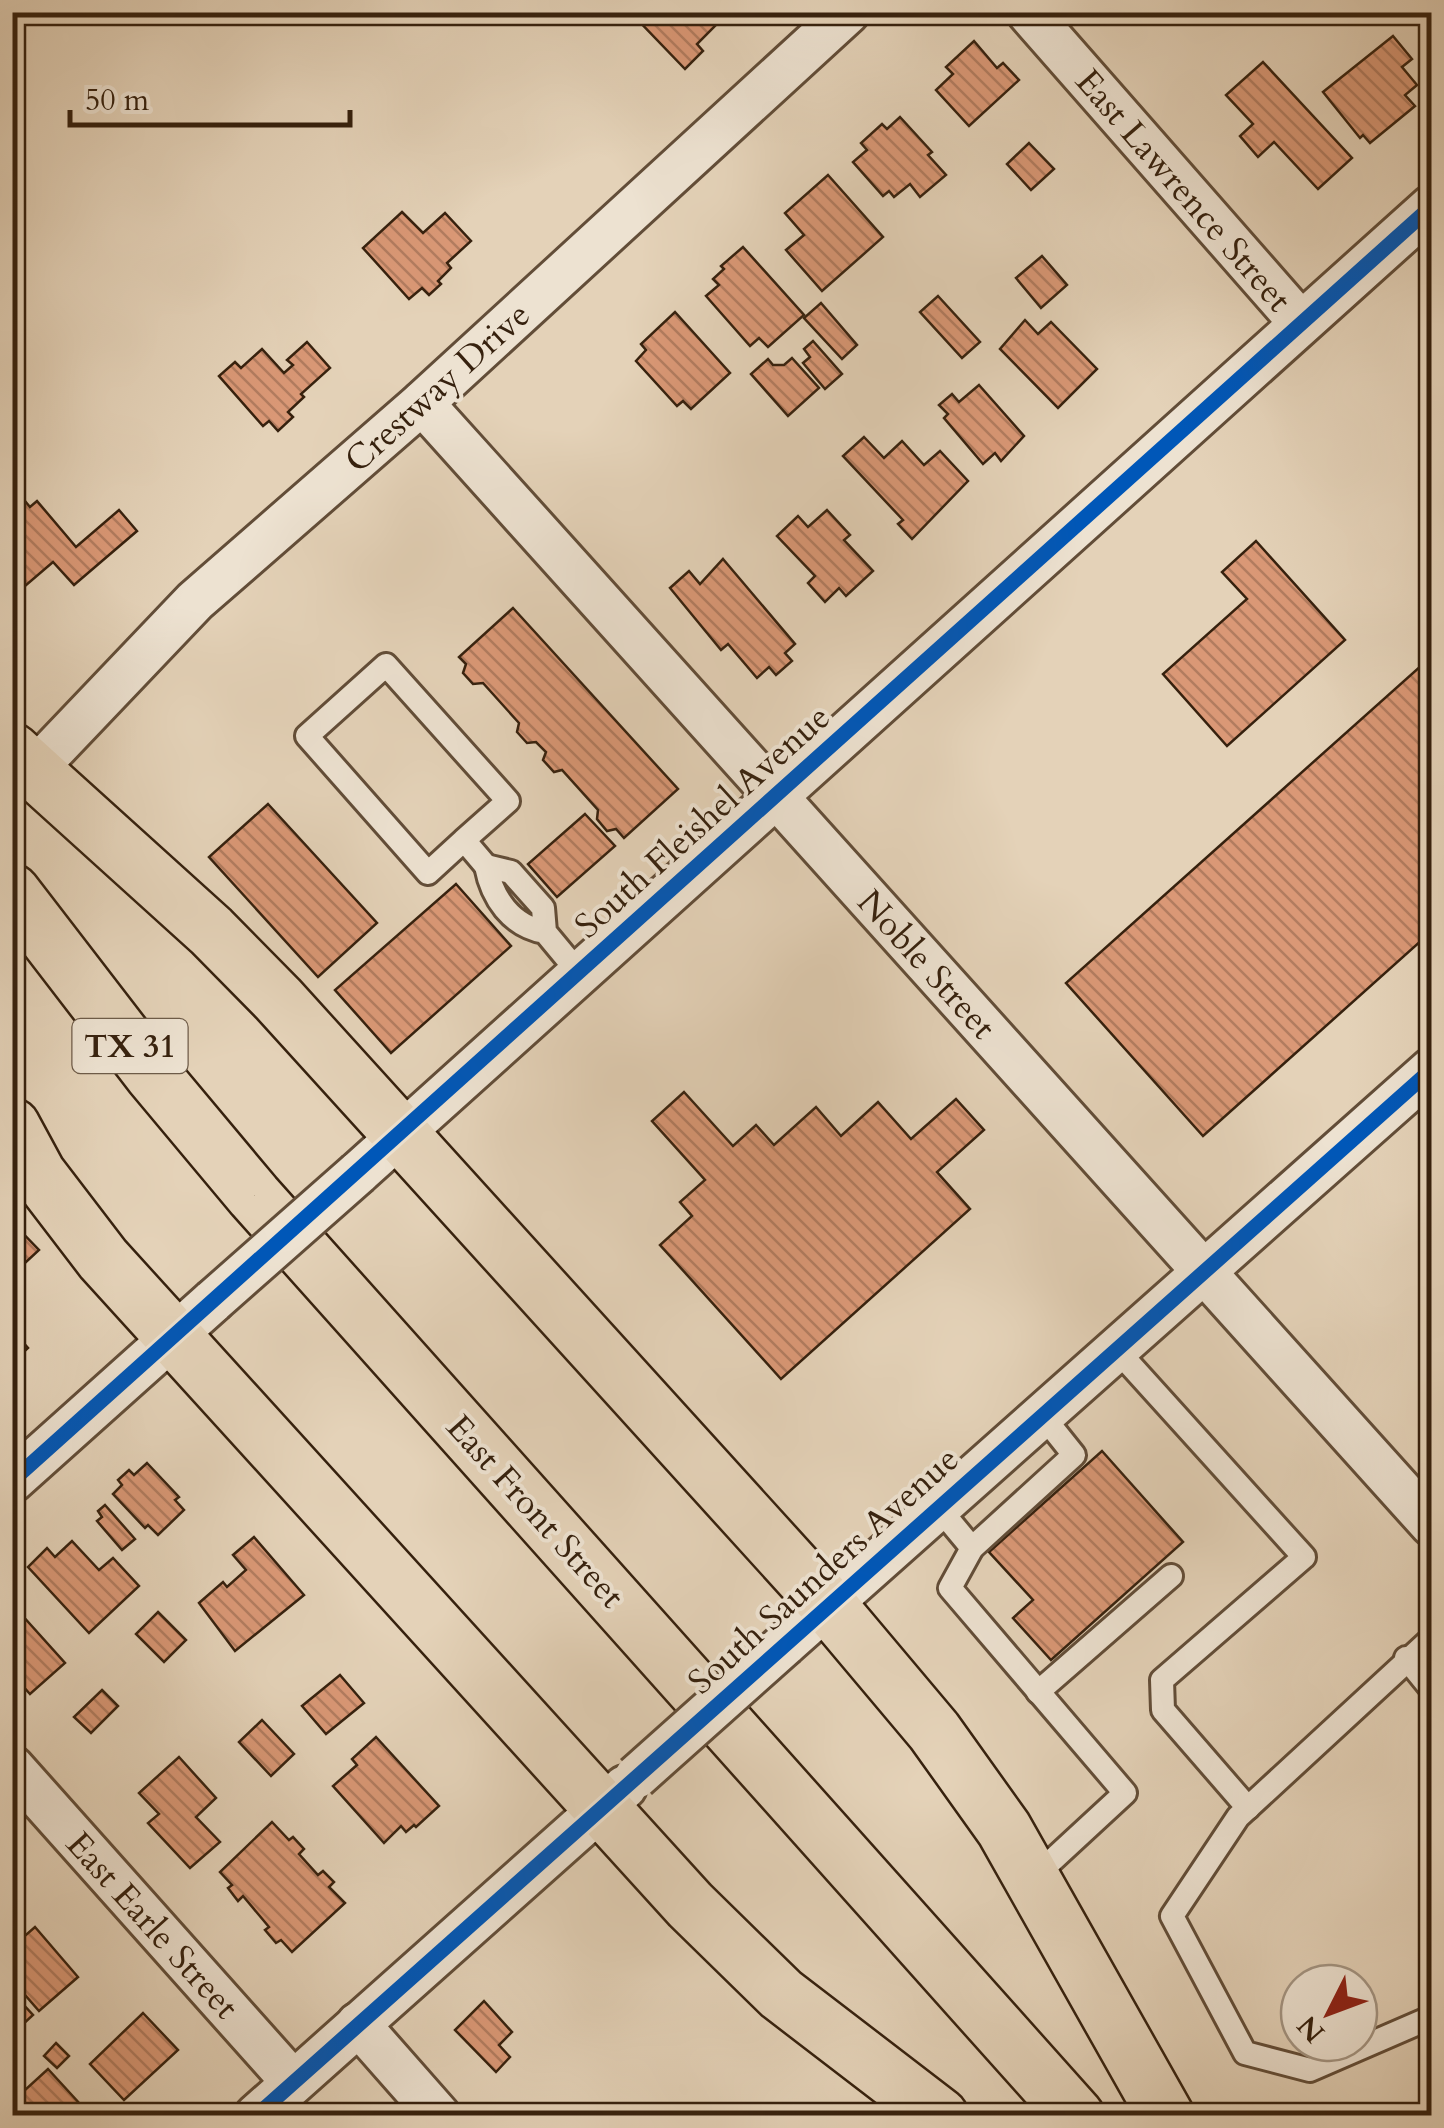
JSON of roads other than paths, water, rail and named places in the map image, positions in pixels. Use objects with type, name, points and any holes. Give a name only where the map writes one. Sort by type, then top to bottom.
[{"type":"main road","points":[[23,761],[211,931],[402,1133],[828,1605],[970,1778],[1033,1878],[1166,2116]]},
{"type":"main road","name":"East Front Street","points":[[12,892],[152,1074],[254,1196],[1076,2116]]},
{"type":"main road","points":[[12,1126],[38,1174],[69,1218],[193,1318],[619,1793],[734,1950],[781,1994],[940,2116]]},
{"type":"street","name":"Crestway Drive","points":[[23,761],[194,601],[422,403],[848,12]]},
{"type":"street","name":"East Lawrence Street","points":[[1028,12],[1300,322]]},
{"type":"street","name":"South Fleishel Avenue","points":[[12,1481],[1432,206]]},
{"type":"street","name":"Noble Street","points":[[422,403],[1432,1525]]},
{"type":"street","name":"South Saunders Avenue","points":[[275,2104],[358,2024],[1432,1069]]},
{"type":"street","name":"East Earle Street","points":[[12,1768],[275,2104]]},
{"type":"street","points":[[358,2024],[439,2116]]},
{"type":"lane","points":[[386,665],[508,800],[464,840],[428,872],[307,736],[386,665]]},
{"type":"lane","points":[[464,840],[486,866],[511,872],[543,908],[545,932],[579,973]]},
{"type":"lane","points":[[1116,1349],[1304,1558],[1162,1680],[1163,1710],[1248,1808]]},
{"type":"lane","points":[[1033,1878],[1124,1793],[950,1588],[972,1548],[1074,1455],[1042,1416]]},
{"type":"lane","points":[[938,1507],[972,1548]]},
{"type":"lane","points":[[1038,1692],[1171,1576]]},
{"type":"lane","points":[[1432,1638],[1238,1817],[1172,1916],[1244,2053],[1310,2070],[1432,2016]]},
{"type":"lane","points":[[1406,1658],[1432,1690]]}]
